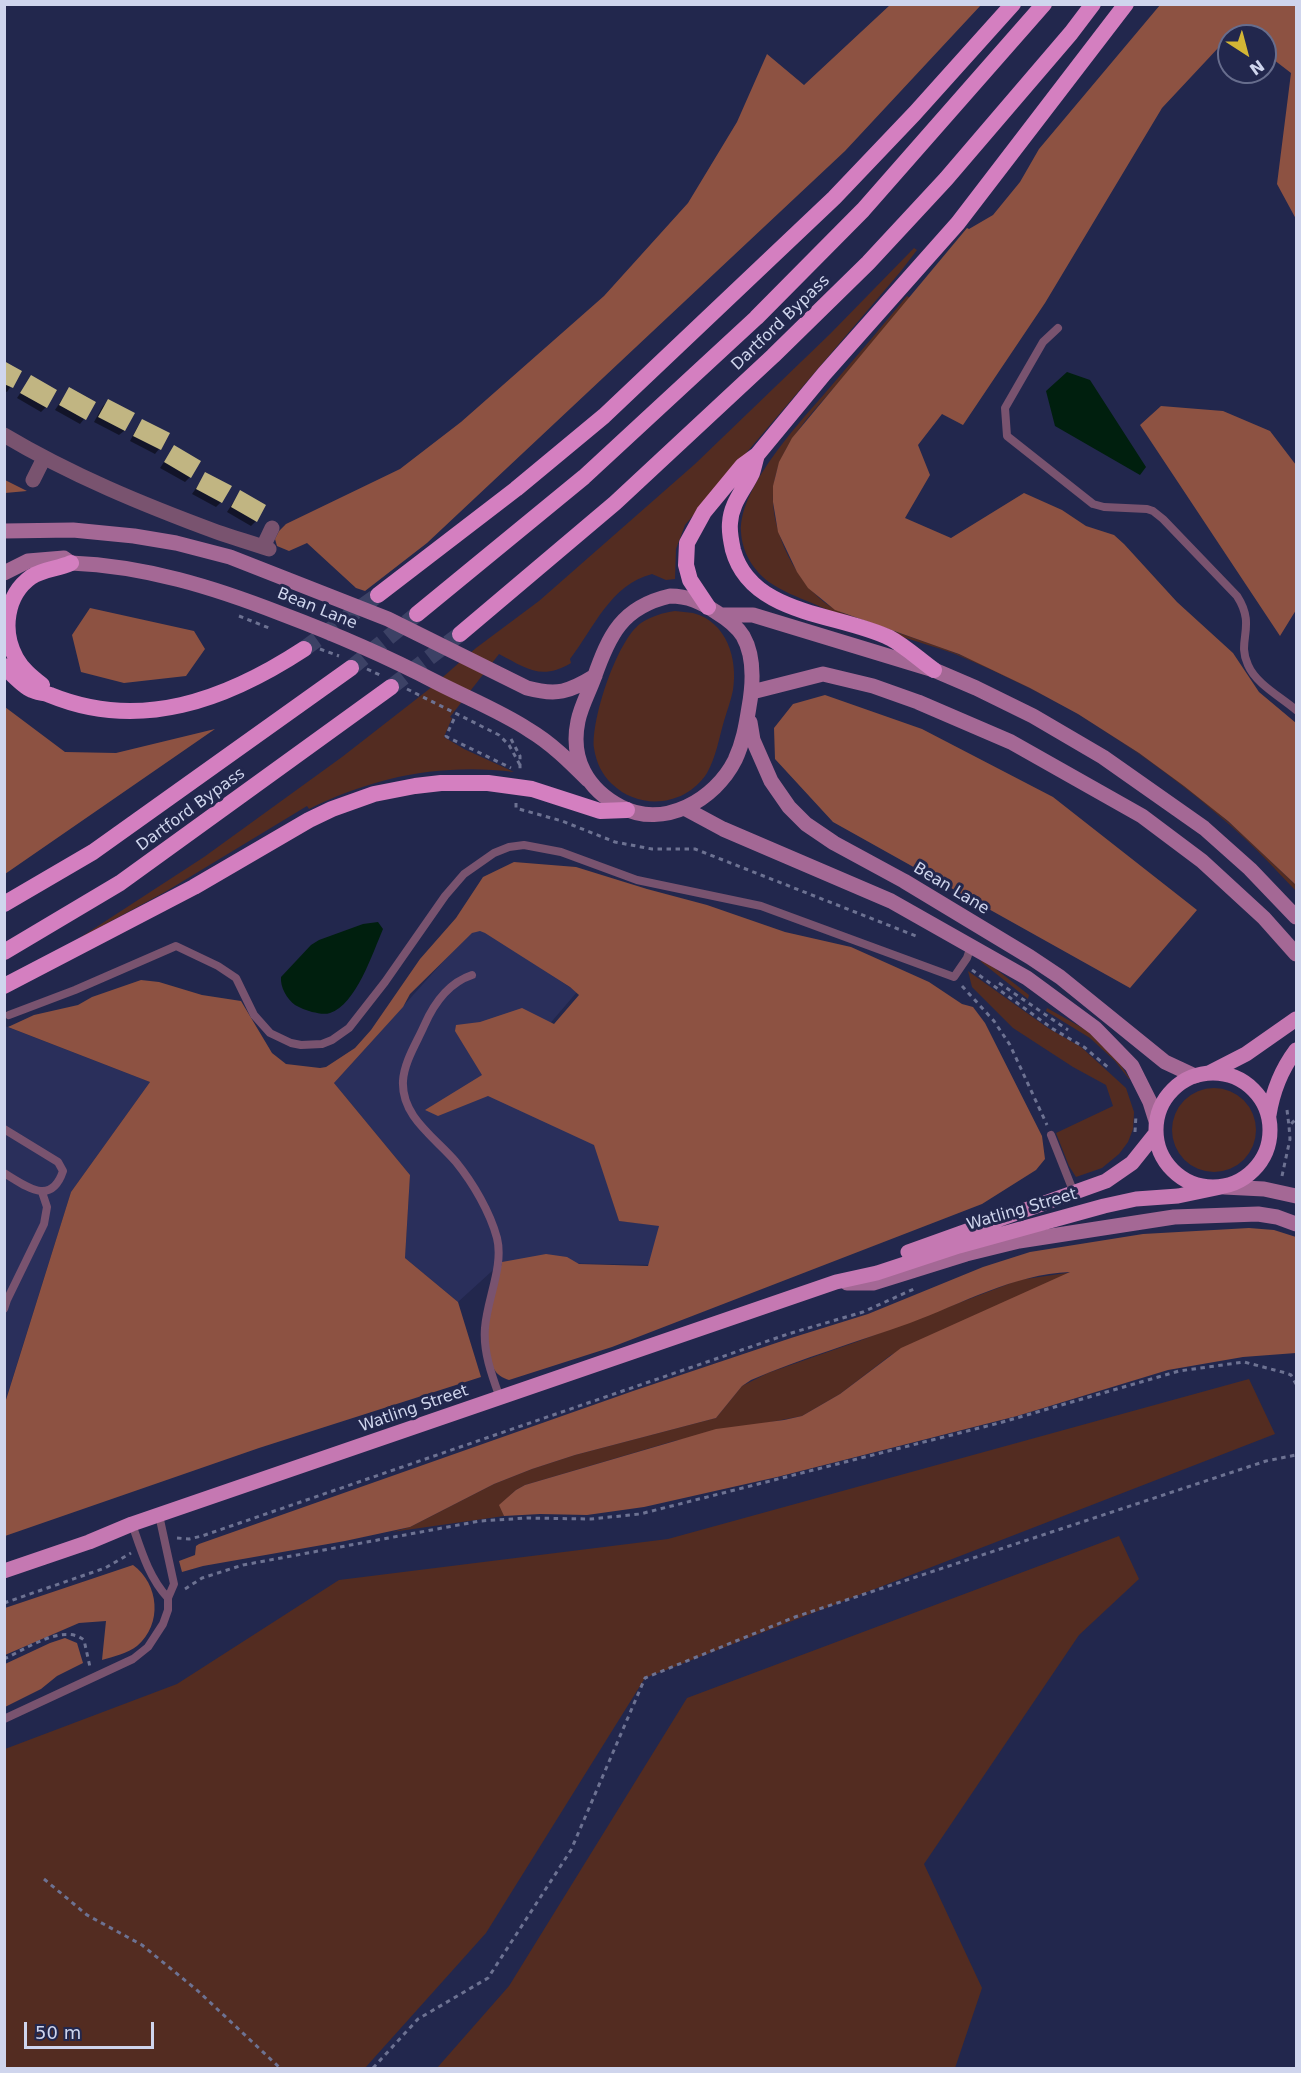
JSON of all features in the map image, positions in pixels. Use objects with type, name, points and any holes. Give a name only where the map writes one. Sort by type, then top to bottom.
[{"type":"highway","points":[[378,595],[516,489],[604,416],[834,198],[915,113],[1013,4]]},
{"type":"highway","name":"Dartford Bypass","points":[[417,614],[584,477],[756,318],[863,210],[1044,4]]},
{"type":"highway","name":"Dartford Bypass","points":[[460,634],[615,503],[773,356],[860,270],[946,178],[1071,33],[1093,4]]},
{"type":"highway","points":[[714,611],[687,573],[687,543],[708,507],[742,466],[757,455],[824,374],[958,224],[1126,4]]},
{"type":"highway","points":[[757,455],[751,474],[734,505],[729,523],[733,550],[745,575],[759,589],[786,605],[890,638],[934,670]]},
{"type":"highway","points":[[47,693],[42,685],[28,674],[15,656],[8,633],[8,612],[16,593],[31,577],[42,571],[71,563]]},
{"type":"highway","points":[[4,666],[32,690],[47,693],[83,707],[129,712],[171,708],[201,700],[231,689],[304,649]]},
{"type":"highway","name":"Dartford Bypass","points":[[4,904],[93,852],[351,668]]},
{"type":"highway","name":"Dartford Bypass","points":[[4,952],[120,883],[391,687]]},
{"type":"highway","points":[[4,986],[178,895],[309,820],[374,794],[441,783],[488,783],[532,789],[600,810],[627,810]]},
{"type":"main road","name":"Bean Lane","points":[[4,531],[73,530],[176,543],[230,557],[388,619],[527,688],[547,692],[567,691],[595,676]]},
{"type":"main road","name":"Bean Lane","points":[[4,573],[22,563],[38,559],[64,558],[71,563],[128,568],[175,578],[250,601],[387,657],[521,725],[539,736],[588,780]]},
{"type":"main road","points":[[670,596],[690,598],[714,611],[737,628],[746,642],[752,669],[752,692],[744,738],[728,771],[710,793],[684,808],[652,814],[627,810],[607,798],[588,780],[578,759],[577,729],[580,712],[595,676],[603,651],[613,632],[625,618],[657,599],[670,596]]},
{"type":"main road","points":[[714,611],[753,615],[934,670],[1033,716],[1103,757],[1204,828],[1279,898],[1296,917]]},
{"type":"main road","points":[[752,692],[823,674],[873,686],[918,702],[1011,742],[1142,816],[1202,861],[1264,918],[1296,954]]},
{"type":"main road","name":"Bean Lane","points":[[752,692],[750,730],[760,758],[777,791],[806,824],[834,843],[904,881],[1030,957],[1060,977],[1165,1062],[1202,1074]]},
{"type":"main road","points":[[684,808],[723,828],[891,901],[1027,978],[1095,1028],[1132,1066],[1150,1102],[1162,1158],[1170,1171],[1185,1182],[1264,1189],[1296,1196]]},
{"type":"main road","points":[[1156,1127],[1161,1106],[1169,1093],[1181,1083],[1246,1054],[1296,1019]]},
{"type":"main road","points":[[1223,1187],[1255,1170],[1266,1154],[1271,1135],[1269,1116],[1273,1093],[1284,1068],[1296,1050]]},
{"type":"main road","points":[[1202,1074],[1229,1075],[1247,1083],[1261,1098],[1269,1116]]},
{"type":"main road","name":"Watling Street","points":[[836,1282],[857,1271],[1106,1181],[1132,1162],[1156,1127]]},
{"type":"main road","name":"Watling Street","points":[[4,1571],[89,1542],[132,1524],[836,1282],[877,1274],[959,1246],[1104,1206],[1136,1199],[1178,1196],[1223,1187]]},
{"type":"main road","points":[[836,1282],[873,1283],[1002,1245],[1174,1217],[1258,1214],[1277,1217],[1296,1224]]},
{"type":"street","points":[[4,435],[44,458],[218,532],[266,548],[272,528]]},
{"type":"street","points":[[33,480],[44,458]]},
{"type":"lane","points":[[1058,328],[1043,342],[1005,408],[1007,436],[1093,504],[1104,507],[1151,510],[1163,519],[1237,596],[1244,607],[1247,618],[1244,648],[1248,665],[1256,677],[1296,710]]},
{"type":"lane","points":[[9,1015],[75,990],[176,946],[218,966],[236,978],[254,1015],[270,1033],[291,1043],[322,1044],[341,1035],[349,1028],[385,982],[445,896],[464,874],[488,856],[520,845],[561,852],[642,881],[761,906],[954,977],[968,958],[971,946]]},
{"type":"lane","points":[[472,975],[461,978],[442,994],[429,1015],[406,1068],[403,1082],[406,1098],[420,1126],[461,1169],[483,1206],[497,1238],[497,1262],[485,1331],[487,1354],[500,1398]]},
{"type":"lane","points":[[4,1129],[58,1162],[63,1171],[60,1181],[53,1188],[42,1192],[34,1191],[4,1173]]},
{"type":"lane","points":[[1051,1135],[1074,1193]]},
{"type":"lane","points":[[5,1302],[44,1224],[47,1207],[42,1192]]},
{"type":"lane","points":[[4,1719],[133,1659],[148,1647],[163,1624],[168,1610],[168,1598],[174,1584],[159,1515]]},
{"type":"lane","points":[[132,1524],[148,1566],[159,1588],[168,1598]]},
{"type":"path","points":[[454,719],[447,737],[513,769],[520,770]]},
{"type":"path","points":[[485,728],[500,735],[508,743],[520,765],[517,749],[507,734]]},
{"type":"path","points":[[516,806],[615,842],[652,849],[695,849],[882,921],[924,940]]},
{"type":"path","points":[[963,965],[1053,1029],[1084,1047],[1115,1073]]},
{"type":"path","points":[[992,976],[1018,997],[1073,1033]]},
{"type":"path","points":[[954,977],[994,1021],[1010,1045],[1051,1135]]},
{"type":"path","points":[[1103,1056],[1116,1068]]},
{"type":"path","points":[[1135,1137],[1137,1110]]},
{"type":"path","points":[[1286,1179],[1282,1176],[1282,1172],[1289,1144],[1289,1126],[1296,1119]]},
{"type":"path","points":[[182,1537],[189,1539],[202,1536],[788,1334],[864,1312],[919,1287]]},
{"type":"path","points":[[168,1598],[202,1578],[243,1565],[377,1539],[480,1521],[526,1518],[591,1519],[640,1514],[999,1423],[1179,1371],[1244,1362],[1286,1372],[1296,1384]]},
{"type":"path","points":[[373,2068],[418,2019],[488,1978],[571,1850],[645,1678],[795,1617],[1266,1461],[1296,1455]]},
{"type":"path","points":[[4,1603],[105,1568]]},
{"type":"path","points":[[4,1659],[58,1635],[72,1633],[86,1642],[89,1664],[94,1677]]},
{"type":"path","points":[[44,1879],[87,1915],[142,1945],[198,1991],[280,2068]]},
{"type":"shaded area","points":[[890,5],[981,5],[845,151],[427,543],[365,591],[356,588],[307,543],[289,551],[277,546],[275,539],[286,524],[400,469],[461,422],[604,296],[688,203],[737,122],[767,54],[804,85]]},
{"type":"shaded area","points":[[1160,5],[1296,5],[1296,219],[1277,184],[1291,73],[1277,62],[1277,24],[1217,24],[1217,49],[1162,108],[1045,303],[963,425],[942,414],[918,445],[930,475],[905,518],[951,538],[1024,493],[1062,510],[1086,526],[1114,535],[1124,544],[1177,602],[1233,653],[1259,692],[1296,723],[1296,885],[1228,821],[1184,786],[1139,753],[1078,714],[959,654],[835,610],[808,588],[797,572],[778,532],[773,486],[779,462],[792,438],[967,228],[993,215],[1020,182],[1039,149]]},
{"type":"shaded area","points":[[914,248],[917,250],[901,271],[685,525],[676,549],[675,579],[666,580],[652,574],[625,588],[604,609],[570,659],[571,663],[560,668],[542,672],[526,668],[499,654],[450,717],[452,718],[444,737],[514,772],[461,769],[409,775],[358,788],[309,809],[307,806],[165,892],[78,939],[204,857],[342,757],[428,690],[476,648],[539,601],[695,464],[830,334]]},
{"type":"shaded area","points":[[907,296],[910,298],[791,440],[774,483],[774,515],[779,532],[802,579],[824,602],[835,609],[966,657],[1026,687],[955,654],[833,612],[790,594],[763,577],[753,566],[746,553],[741,532],[743,514],[750,494],[775,454]]},
{"type":"shaded area","points":[[1067,372],[1090,380],[1146,467],[1140,475],[1055,426],[1046,391]]},
{"type":"shaded area","points":[[1161,406],[1223,411],[1270,431],[1296,465],[1296,610],[1280,636],[1140,425]]},
{"type":"shaded area","points":[[5,480],[27,491],[5,493]]},
{"type":"shaded area","points":[[90,608],[194,631],[205,649],[186,676],[124,683],[81,672],[72,635]]},
{"type":"shaded area","points":[[675,611],[693,613],[705,618],[722,633],[732,654],[733,690],[715,754],[707,773],[698,784],[675,798],[649,801],[623,793],[608,780],[596,758],[594,735],[607,681],[632,632],[649,618]]},
{"type":"shaded area","points":[[825,695],[922,729],[1053,797],[1197,910],[1130,988],[833,822],[775,759],[774,728],[793,704]]},
{"type":"shaded area","points":[[5,707],[65,752],[116,753],[215,729],[5,874]]},
{"type":"shaded area","points":[[1111,736],[1128,746],[1184,786],[1211,807],[1296,885],[1296,891],[1231,826],[1168,775]]},
{"type":"shaded area","points":[[514,862],[576,867],[707,905],[785,932],[851,947],[929,982],[962,1004],[973,1007],[985,1023],[1042,1136],[1045,1159],[1036,1170],[982,1204],[612,1347],[509,1380],[498,1375],[494,1369],[488,1344],[492,1302],[502,1262],[546,1254],[567,1257],[579,1264],[648,1266],[659,1226],[619,1221],[594,1145],[488,1096],[438,1116],[425,1110],[482,1075],[455,1031],[456,1025],[480,1022],[522,1008],[554,1024],[579,995],[485,933],[480,931],[472,933],[410,994],[403,1007],[334,1083],[410,1175],[405,1258],[458,1302],[481,1377],[259,1448],[5,1536],[5,1403],[71,1192],[150,1082],[8,1027],[34,1015],[78,1005],[92,997],[141,980],[159,982],[202,995],[241,1001],[272,1053],[286,1064],[326,1067],[355,1048],[371,1030],[420,959],[456,918],[483,877]]},
{"type":"shaded area","points":[[378,922],[383,929],[369,964],[356,989],[339,1008],[326,1014],[312,1012],[289,1000],[283,989],[281,977],[311,945],[363,924]]},
{"type":"shaded area","points":[[476,925],[577,992],[523,1055],[595,1145],[619,1221],[659,1225],[655,1265],[502,1262],[458,1302],[405,1258],[410,1175],[334,1083]]},
{"type":"shaded area","points":[[980,961],[987,962],[1029,995],[1028,999]]},
{"type":"shaded area","points":[[968,971],[1048,1028],[1081,1047],[1126,1088],[1134,1112],[1133,1129],[1128,1142],[1119,1154],[1102,1168],[1076,1177],[1069,1166],[1056,1133],[1113,1106],[1106,1085],[1073,1067],[1013,1028],[972,987]]},
{"type":"shaded area","points":[[1047,1008],[1088,1031],[1115,1056],[1130,1079],[1115,1061],[1090,1038],[1046,1011]]},
{"type":"shaded area","points":[[5,1026],[150,1082],[71,1192],[5,1402]]},
{"type":"shaded area","points":[[1214,1088],[1230,1091],[1244,1100],[1253,1114],[1256,1130],[1253,1146],[1244,1160],[1230,1169],[1214,1172],[1198,1169],[1184,1160],[1175,1146],[1172,1130],[1175,1114],[1184,1100],[1198,1091]]},
{"type":"shaded area","points":[[1249,1228],[1274,1230],[1296,1237],[1296,1353],[1243,1357],[1168,1370],[1017,1416],[777,1477],[644,1507],[587,1515],[504,1516],[499,1505],[525,1485],[716,1429],[802,1416],[840,1394],[901,1348],[1070,1272],[1049,1274],[988,1291],[910,1323],[770,1372],[742,1386],[716,1418],[575,1455],[532,1469],[494,1484],[410,1527],[203,1566],[182,1572],[179,1561],[195,1555],[196,1546],[199,1544],[633,1391],[868,1314],[983,1267],[1030,1252],[1143,1234]]},
{"type":"shaded area","points":[[1073,1272],[891,1355],[840,1394],[802,1416],[674,1441],[525,1485],[500,1505],[504,1516],[392,1532],[410,1527],[494,1484],[532,1469],[575,1455],[716,1418],[742,1386],[768,1373],[1019,1280]]},
{"type":"shaded area","points":[[1249,1379],[1275,1434],[645,1678],[486,1933],[365,2068],[5,2068],[5,1749],[177,1684],[339,1580],[668,1539]]},
{"type":"shaded area","points":[[1119,1536],[1139,1579],[1079,1635],[924,1864],[982,1988],[955,2068],[437,2068],[509,1986],[687,1698]]},
{"type":"shaded area","points":[[133,1565],[148,1583],[155,1604],[151,1627],[137,1646],[125,1653],[102,1660],[106,1621],[79,1623],[5,1655],[5,1608]]},
{"type":"shaded area","points":[[65,1638],[77,1643],[83,1663],[57,1676],[41,1689],[5,1707],[5,1664]]},
{"type":"building","points":[[4,361],[22,371],[13,388],[4,384]]},
{"type":"building","points":[[31,375],[57,390],[47,408],[20,393]]},
{"type":"building","points":[[69,387],[96,402],[86,420],[59,405]]},
{"type":"building","points":[[108,399],[135,413],[125,431],[98,417]]},
{"type":"building","points":[[142,419],[170,433],[161,450],[133,436]]},
{"type":"building","points":[[174,445],[201,461],[191,478],[164,462]]},
{"type":"building","points":[[205,472],[232,486],[222,503],[196,489]]},
{"type":"building","points":[[240,490],[266,505],[257,522],[231,507]]},
{"type":"tunnel","points":[[304,649],[378,595]]},
{"type":"tunnel","points":[[351,668],[417,614]]},
{"type":"tunnel","points":[[391,687],[460,634]]}]
